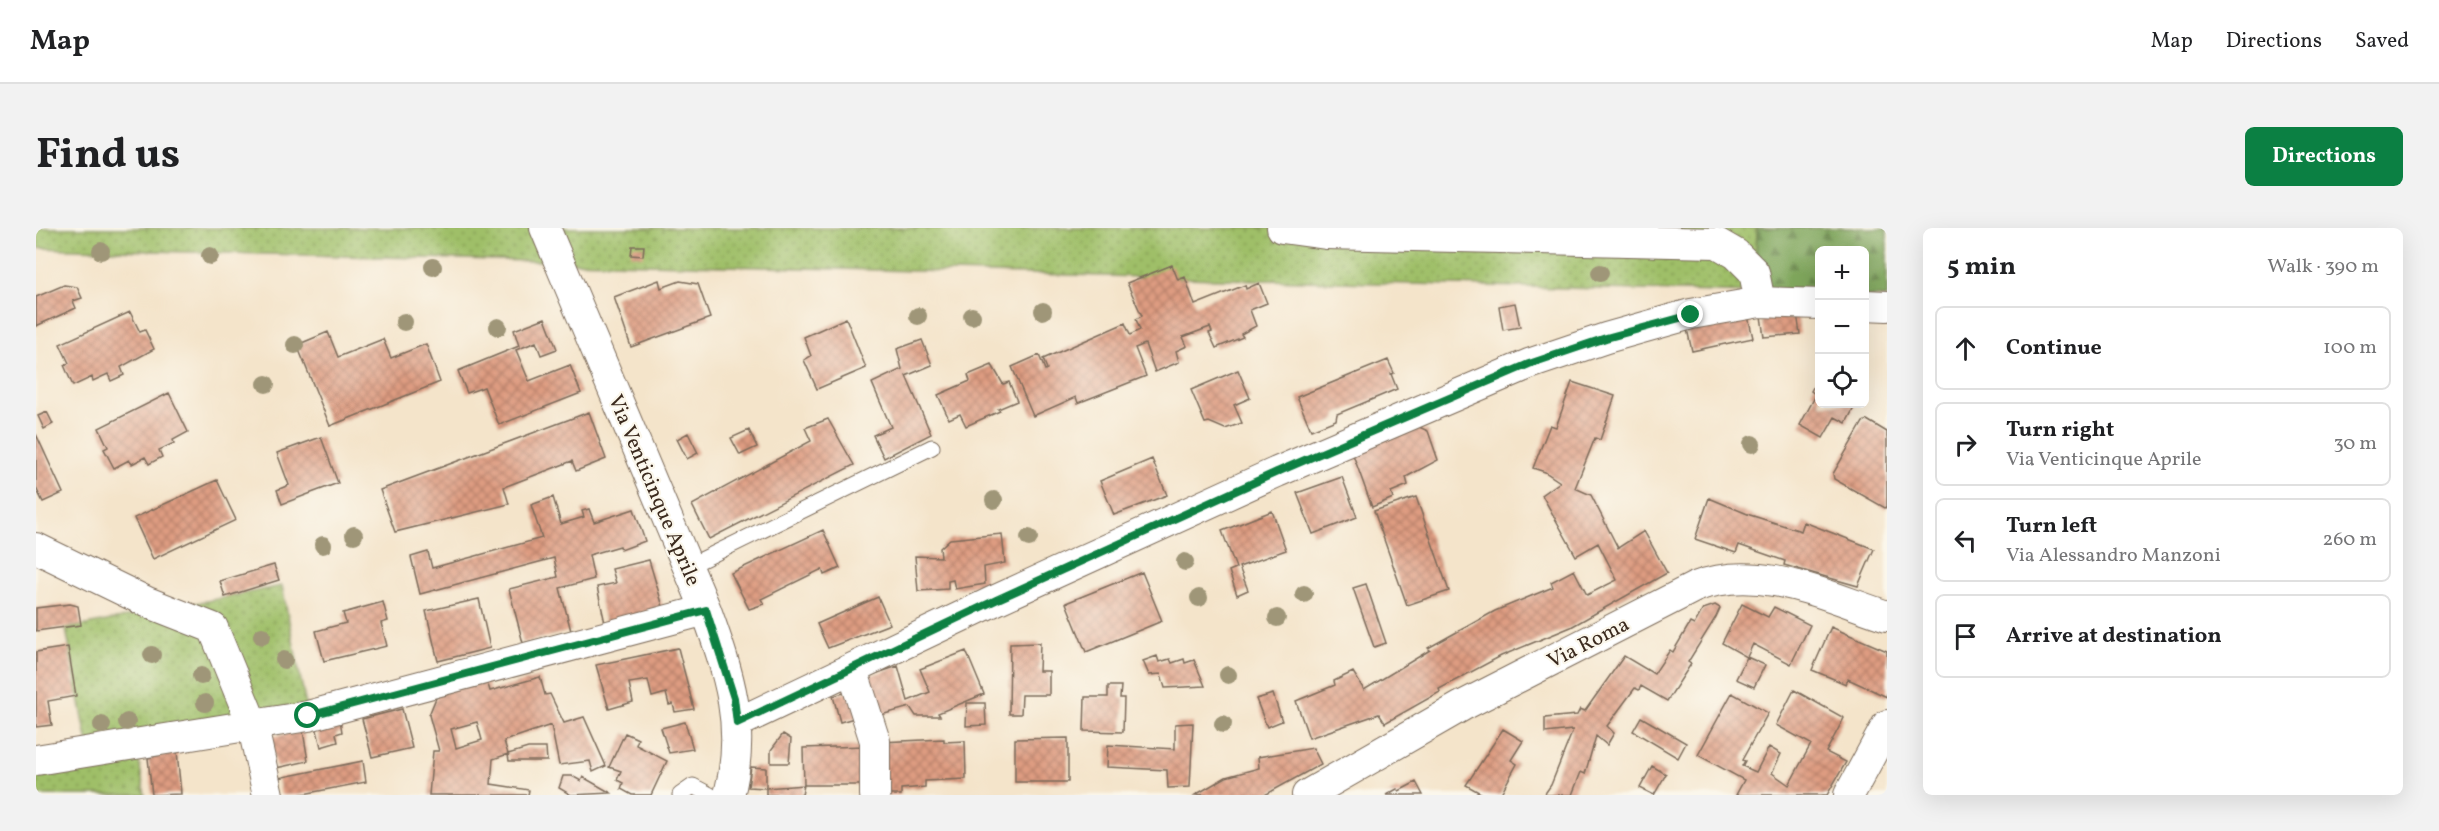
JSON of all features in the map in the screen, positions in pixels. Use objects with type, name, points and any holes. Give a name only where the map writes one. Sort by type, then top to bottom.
[{"type":"street","name":"Via Venticinque Aprile","points":[[545,228],[706,610],[731,686],[737,723],[735,774],[729,795]]},
{"type":"street","points":[[1282,228],[1326,234],[1717,243],[1736,254],[1754,272],[1760,302]]},
{"type":"street","points":[[737,723],[996,600],[1277,472],[1529,364],[1606,338],[1691,315],[1760,302],[1815,304]]},
{"type":"street","points":[[1869,305],[1887,306]]},
{"type":"street","points":[[36,548],[147,602],[213,628],[252,723],[268,795]]},
{"type":"street","name":"Via Roma","points":[[1307,795],[1481,696],[1695,586],[1713,580],[1733,577],[1778,581],[1887,616]]},
{"type":"street","points":[[36,760],[252,723],[308,716],[706,610]]},
{"type":"street","points":[[852,669],[875,741],[875,795]]},
{"type":"street","points":[[1849,795],[1887,725]]},
{"type":"lane","points":[[687,567],[932,447]]},
{"type":"lane","points":[[680,795],[693,786],[710,795]]},
{"type":"green space","points":[[36,228],[1757,228],[1755,293],[36,248]]},
{"type":"green space","points":[[1757,228],[1887,228],[1887,297],[1869,297],[1869,246],[1815,246],[1815,295],[1755,293]]},
{"type":"green space","points":[[282,586],[308,716],[136,745],[145,795],[36,795],[36,763],[90,755],[66,629]]},
{"type":"building","points":[[632,246],[644,246],[643,256],[631,255]]},
{"type":"building","points":[[1172,265],[1178,280],[1185,277],[1195,305],[1245,285],[1246,289],[1259,283],[1267,303],[1250,310],[1256,326],[1241,334],[1243,337],[1216,348],[1209,333],[1212,332],[1210,327],[1183,337],[1187,346],[1176,351],[1179,362],[1155,372],[1145,344],[1135,348],[1146,376],[1078,403],[1076,397],[1033,416],[1012,367],[1039,355],[1045,370],[1047,369],[1043,359],[1125,323],[1130,335],[1140,330],[1136,319],[1142,316],[1127,283]]},
{"type":"building","points":[[659,280],[661,288],[680,281],[698,284],[710,318],[631,347],[614,297]]},
{"type":"building","points":[[64,285],[77,287],[82,298],[73,301],[76,308],[36,326],[36,297]]},
{"type":"building","points":[[1515,303],[1520,327],[1503,330],[1499,306]]},
{"type":"building","points":[[130,312],[140,332],[145,330],[154,349],[121,367],[124,375],[111,381],[108,374],[93,381],[92,377],[73,386],[64,365],[69,363],[60,344]]},
{"type":"building","points":[[1797,313],[1800,334],[1764,337],[1761,316]]},
{"type":"building","points":[[1748,316],[1753,338],[1692,351],[1687,329]]},
{"type":"building","points":[[545,318],[557,349],[541,355],[536,342],[516,350],[529,381],[570,365],[581,393],[499,425],[484,387],[467,393],[458,371],[519,346],[514,330]]},
{"type":"building","points":[[846,318],[866,368],[817,389],[804,360],[811,356],[804,337]]},
{"type":"building","points":[[328,332],[338,357],[383,339],[391,358],[426,344],[440,382],[330,426],[297,345]]},
{"type":"building","points":[[922,340],[932,365],[906,376],[931,434],[884,458],[873,435],[891,427],[872,383],[902,369],[897,349]]},
{"type":"building","points":[[1388,360],[1394,373],[1391,374],[1397,389],[1337,414],[1336,420],[1311,430],[1297,397]]},
{"type":"building","points":[[992,365],[1003,384],[1009,382],[1017,401],[966,426],[960,414],[949,419],[938,395],[970,381],[968,375]]},
{"type":"building","points":[[1238,370],[1250,398],[1234,405],[1242,423],[1225,429],[1209,422],[1205,423],[1191,390]]},
{"type":"building","points":[[1572,382],[1615,396],[1600,440],[1595,438],[1575,488],[1591,495],[1618,548],[1644,531],[1667,573],[1571,627],[1501,656],[1439,689],[1440,692],[1385,723],[1379,714],[1309,738],[1296,701],[1335,685],[1334,681],[1353,672],[1364,690],[1430,650],[1428,648],[1495,611],[1553,587],[1551,582],[1574,570],[1587,595],[1617,580],[1598,543],[1576,556],[1542,495],[1560,482],[1545,472],[1533,468],[1550,425],[1556,427]]},
{"type":"building","points":[[169,393],[188,432],[173,440],[174,443],[159,450],[162,457],[149,464],[145,457],[132,464],[129,460],[114,468],[104,449],[108,447],[99,428]]},
{"type":"building","points":[[1815,397],[1815,408],[1854,408],[1846,423],[1835,417],[1823,438],[1800,425]]},
{"type":"building","points":[[47,412],[53,424],[44,429],[38,416]]},
{"type":"building","points":[[589,412],[606,459],[576,471],[572,461],[504,487],[509,504],[395,532],[380,490]]},
{"type":"building","points":[[828,419],[854,465],[709,539],[692,505],[811,441],[805,428]]},
{"type":"building","points":[[1867,420],[1887,432],[1887,507],[1885,508],[1834,479],[1833,474],[1863,422]]},
{"type":"building","points":[[1419,427],[1428,431],[1438,460],[1406,477],[1408,485],[1391,492],[1393,498],[1372,507],[1351,449]]},
{"type":"building","points":[[749,430],[757,447],[740,455],[731,438]]},
{"type":"building","points":[[688,433],[698,453],[687,459],[677,439]]},
{"type":"building","points":[[36,434],[63,493],[43,502],[36,488]]},
{"type":"building","points":[[321,437],[338,483],[282,504],[277,490],[289,485],[277,453]]},
{"type":"building","points":[[1152,459],[1167,495],[1114,515],[1100,481]]},
{"type":"building","points":[[1342,477],[1357,517],[1313,534],[1297,493]]},
{"type":"building","points":[[217,480],[236,520],[153,559],[134,518]]},
{"type":"building","points":[[553,497],[561,524],[584,517],[582,511],[589,509],[594,522],[634,509],[645,541],[621,550],[620,546],[589,555],[594,579],[560,588],[571,631],[523,643],[509,589],[558,577],[554,558],[420,594],[411,557],[428,552],[432,568],[542,538],[531,505]]},
{"type":"building","points":[[1416,497],[1449,591],[1407,605],[1374,511]]},
{"type":"building","points":[[1709,498],[1750,515],[1801,531],[1804,522],[1874,549],[1858,586],[1784,565],[1785,561],[1739,545],[1736,553],[1695,539]]},
{"type":"building","points":[[1272,511],[1286,550],[1239,567],[1248,590],[1237,595],[1229,571],[1236,568],[1222,531]]},
{"type":"building","points":[[823,530],[840,568],[824,575],[822,569],[761,599],[764,604],[749,609],[731,573]]},
{"type":"building","points":[[1002,534],[1005,563],[984,567],[985,584],[955,589],[953,580],[948,581],[948,589],[918,591],[915,556],[941,557],[940,548],[950,539]]},
{"type":"building","points":[[649,560],[664,610],[605,623],[597,587],[616,583],[612,569]]},
{"type":"building","points":[[274,565],[279,580],[225,597],[220,581]]},
{"type":"building","points":[[1142,572],[1162,621],[1086,652],[1066,603]]},
{"type":"building","points":[[1366,584],[1386,643],[1374,647],[1353,588]]},
{"type":"building","points":[[878,597],[890,624],[828,648],[817,624]]},
{"type":"building","points":[[479,599],[490,648],[438,661],[426,611]]},
{"type":"building","points":[[383,602],[388,621],[381,623],[387,646],[324,661],[316,631],[346,623],[343,613]]},
{"type":"building","points":[[70,604],[78,606],[81,625],[36,631],[36,608]]},
{"type":"building","points":[[1742,604],[1768,617],[1774,607],[1810,625],[1791,664],[1753,644],[1747,657],[1722,643]]},
{"type":"building","points":[[1715,605],[1720,608],[1716,617],[1688,662],[1691,664],[1667,701],[1641,686],[1639,690],[1635,688],[1607,726],[1614,733],[1607,745],[1596,736],[1585,774],[1581,772],[1572,795],[1544,795],[1551,785],[1573,730],[1545,733],[1545,718],[1577,715],[1580,709],[1585,711],[1624,656],[1654,674],[1670,650],[1673,652],[1690,623],[1694,625],[1703,609]]},
{"type":"building","points":[[1831,627],[1887,651],[1887,697],[1848,679],[1846,684],[1812,670]]},
{"type":"building","points":[[1040,643],[1039,671],[1049,671],[1049,695],[1022,695],[1021,714],[1009,714],[1010,644]]},
{"type":"building","points":[[68,647],[76,696],[48,701],[52,725],[36,727],[36,652]]},
{"type":"building","points":[[678,648],[694,709],[675,712],[673,704],[669,705],[666,693],[652,697],[648,680],[629,683],[633,702],[609,709],[596,665]]},
{"type":"building","points":[[966,651],[984,694],[938,713],[940,716],[916,716],[910,707],[877,716],[863,678],[898,666],[908,701],[930,692],[920,669]]},
{"type":"building","points":[[1157,656],[1159,662],[1170,659],[1172,663],[1184,659],[1185,663],[1194,660],[1205,686],[1165,688],[1161,674],[1149,675],[1143,661]]},
{"type":"building","points":[[1747,657],[1765,665],[1754,687],[1736,679]]},
{"type":"building","points":[[540,677],[545,695],[550,694],[564,723],[584,717],[606,766],[593,772],[590,761],[559,765],[551,725],[504,741],[508,754],[493,759],[491,784],[529,790],[528,795],[429,795],[433,751],[439,751],[429,715],[438,693],[487,681],[490,691]],"holes":[[[477,722],[482,740],[456,748],[451,729]]]},
{"type":"building","points":[[1108,686],[1121,686],[1120,698],[1124,698],[1123,732],[1084,731],[1085,697],[1108,697]]},
{"type":"building","points":[[1794,690],[1844,718],[1826,752],[1846,762],[1827,795],[1736,795],[1744,780],[1698,755],[1732,693],[1768,713],[1742,760],[1745,761],[1742,766],[1756,772],[1769,747],[1781,754],[1772,773],[1789,785],[1811,744],[1776,725]]},
{"type":"building","points":[[851,691],[858,717],[840,722],[833,696]]},
{"type":"building","points":[[1273,694],[1282,721],[1267,727],[1256,699]]},
{"type":"building","points":[[967,703],[985,703],[986,725],[966,726]]},
{"type":"building","points":[[402,709],[412,748],[372,757],[362,719]]},
{"type":"building","points":[[1641,717],[1686,743],[1678,758],[1633,731]]},
{"type":"building","points":[[340,720],[342,732],[336,734],[338,742],[321,747],[316,726]]},
{"type":"building","points":[[685,722],[693,749],[669,753],[661,728]]},
{"type":"building","points":[[1193,723],[1190,787],[1168,788],[1167,770],[1107,767],[1108,745],[1175,749],[1175,724]]},
{"type":"building","points":[[1503,729],[1523,741],[1511,760],[1517,764],[1500,795],[1484,795],[1466,785]]},
{"type":"building","points":[[303,731],[308,761],[276,768],[270,737]]},
{"type":"building","points":[[625,733],[638,739],[636,745],[667,761],[651,795],[632,795],[621,789],[623,783],[617,780],[621,771],[609,767]]},
{"type":"building","points":[[783,734],[791,739],[789,763],[771,763],[771,750]]},
{"type":"building","points":[[1068,738],[1068,782],[1015,782],[1015,739]]},
{"type":"building","points":[[944,739],[944,742],[965,741],[966,779],[925,781],[925,787],[901,789],[901,795],[881,795],[881,742]]},
{"type":"building","points":[[865,746],[865,785],[804,785],[803,748]]},
{"type":"building","points":[[528,748],[546,748],[547,761],[509,761],[508,754]]},
{"type":"building","points":[[1313,748],[1321,764],[1265,795],[1195,795],[1226,777],[1259,768],[1258,757]]},
{"type":"building","points":[[177,751],[181,794],[152,795],[148,758]]},
{"type":"building","points":[[363,761],[366,782],[298,795],[281,795],[278,778]]},
{"type":"building","points":[[1652,766],[1666,774],[1654,795],[1640,788]]},
{"type":"building","points":[[751,767],[766,768],[766,788],[748,787]]},
{"type":"building","points":[[563,776],[572,776],[581,781],[583,777],[611,793],[571,795],[559,788]]},
{"type":"building","points":[[1416,782],[1423,795],[1386,795],[1397,789],[1399,791]]},
{"type":"building","points":[[804,785],[802,795],[766,795],[766,788]]},
{"type":"route","points":[[308,716],[706,610],[734,698],[737,723],[996,600],[1277,472],[1529,364],[1606,338],[1691,315]]}]
